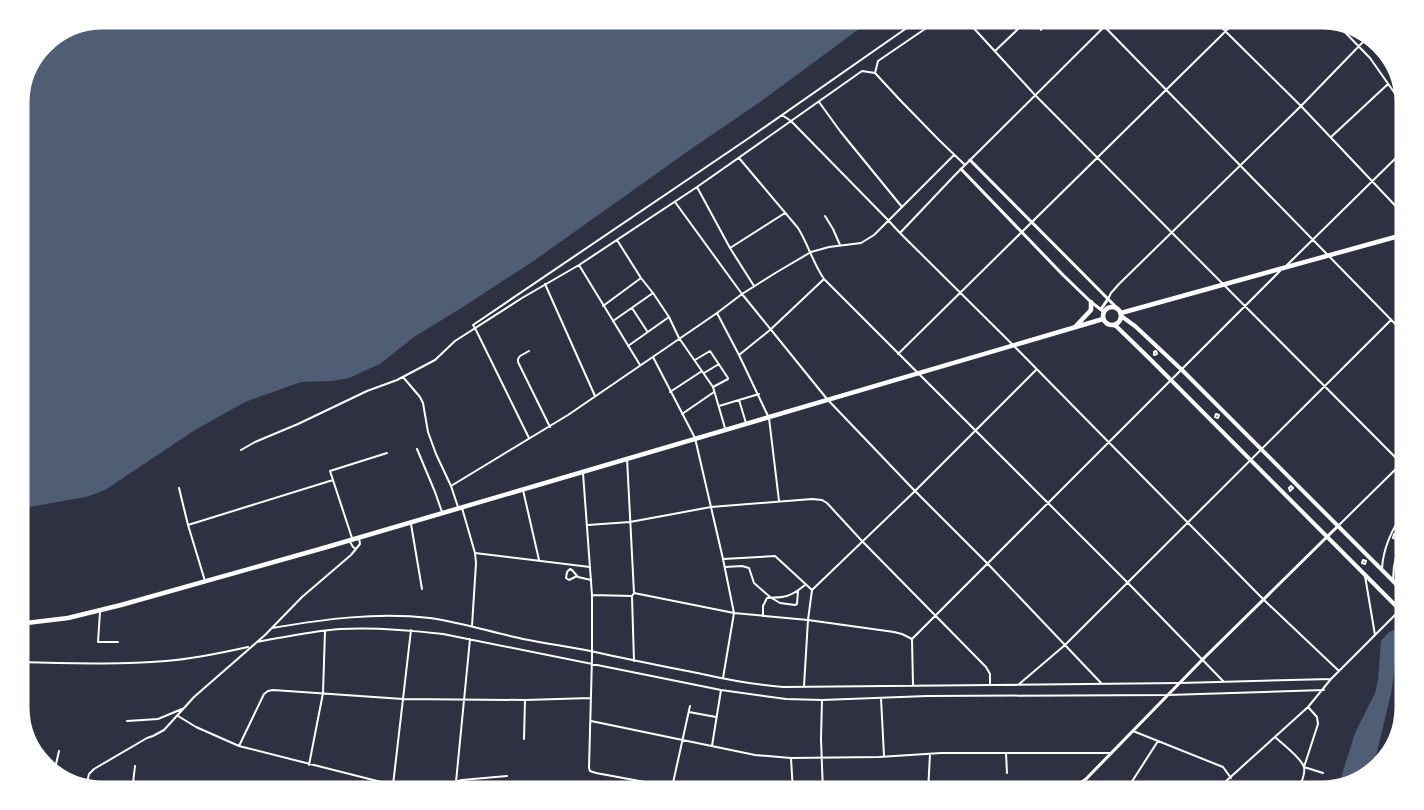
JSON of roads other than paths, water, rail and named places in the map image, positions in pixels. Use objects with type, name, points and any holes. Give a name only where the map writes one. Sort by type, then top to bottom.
[{"type":"main road","points":[[1121,314],[1395,237]]},
{"type":"main road","points":[[1075,327],[1091,310],[1091,302]]},
{"type":"main road","points":[[1396,583],[1382,569],[1366,561],[1338,526],[1294,485],[1182,370],[1155,354],[1116,326],[1107,323],[1102,310],[1117,308],[1155,354],[1171,380],[1214,419],[1250,459],[1396,606]]},
{"type":"main road","points":[[1113,325],[1120,321],[1121,314]]},
{"type":"main road","points":[[29,623],[68,618],[205,581],[1104,319]]},
{"type":"street","points":[[529,438],[473,325],[907,28]]},
{"type":"street","points":[[874,73],[878,61],[926,28]]},
{"type":"street","points":[[973,28],[1035,95],[1396,458]]},
{"type":"street","points":[[994,51],[1018,28]]},
{"type":"street","points":[[900,233],[1103,28]]},
{"type":"street","points":[[1105,28],[1395,324]]},
{"type":"street","points":[[1223,28],[1395,206]]},
{"type":"street","points":[[898,354],[1229,28]]},
{"type":"street","points":[[1348,34],[1360,45],[1394,93]]},
{"type":"street","points":[[961,169],[1062,275],[1102,310],[1113,290],[1363,42]]},
{"type":"street","points":[[241,450],[367,391],[403,377],[435,360],[455,341],[579,265],[675,202],[864,70],[874,73],[965,165]]},
{"type":"street","points":[[1330,137],[1388,84]]},
{"type":"street","points":[[819,102],[902,207]]},
{"type":"street","points":[[782,115],[791,121],[959,294],[1013,345],[1264,600],[1339,671]]},
{"type":"street","points":[[451,486],[550,427],[742,294],[810,252],[865,241],[874,235],[954,155]]},
{"type":"street","points":[[739,158],[798,228],[824,279],[1224,682]]},
{"type":"street","points":[[913,685],[912,639],[1395,159]]},
{"type":"street","points":[[970,160],[1117,308]]},
{"type":"street","points":[[697,187],[730,248],[754,286]]},
{"type":"street","points":[[675,202],[742,294],[827,399],[1101,684]]},
{"type":"street","points":[[730,248],[785,213]]},
{"type":"street","points":[[825,216],[840,245]]},
{"type":"street","points":[[617,240],[713,387],[725,429]]},
{"type":"street","points":[[579,265],[640,366]]},
{"type":"street","points":[[603,306],[641,278]]},
{"type":"street","points":[[740,355],[824,279]]},
{"type":"street","points":[[545,284],[595,396]]},
{"type":"street","points":[[613,321],[653,293]]},
{"type":"street","points":[[632,309],[648,332]]},
{"type":"street","points":[[717,313],[740,355],[768,416],[779,501]]},
{"type":"street","points":[[628,346],[669,317]]},
{"type":"street","points":[[1017,685],[1065,645],[1391,320]]},
{"type":"street","points":[[530,351],[520,356],[518,362],[550,427]]},
{"type":"street","points":[[695,360],[710,351],[719,364],[728,379],[713,387]]},
{"type":"street","points":[[653,357],[695,438],[723,559],[734,613],[723,678]]},
{"type":"street","points":[[670,392],[719,364]]},
{"type":"street","points":[[804,686],[812,590],[1036,370]]},
{"type":"street","points":[[403,377],[423,402],[428,432],[460,507],[475,553],[476,577],[472,626]]},
{"type":"street","points":[[682,414],[714,391]]},
{"type":"street","points":[[719,406],[759,394]]},
{"type":"street","points":[[739,400],[746,423]]},
{"type":"street","points":[[1214,419],[1218,418],[1221,412]]},
{"type":"street","points":[[417,449],[442,512]]},
{"type":"street","points":[[356,549],[350,539],[330,471],[387,453]]},
{"type":"street","points":[[627,458],[634,661]]},
{"type":"street","points":[[1082,782],[1396,468]]},
{"type":"street","points":[[583,470],[592,595],[591,721],[588,765],[590,771],[596,773],[649,782]]},
{"type":"street","points":[[188,525],[333,480]]},
{"type":"street","points":[[1285,494],[1293,490],[1294,485]]},
{"type":"street","points":[[178,488],[205,581]]},
{"type":"street","points":[[522,488],[539,560]]},
{"type":"street","points":[[588,525],[630,522],[711,507],[816,499],[827,503],[862,542],[986,667],[990,674],[990,685]]},
{"type":"street","points":[[410,521],[422,589]]},
{"type":"street","points":[[1382,569],[1383,557],[1396,530]]},
{"type":"street","points":[[88,780],[94,769],[147,738],[161,733],[194,697],[257,642],[302,597],[356,549],[360,544],[358,536]]},
{"type":"street","points":[[475,553],[590,567]]},
{"type":"street","points":[[1393,580],[1396,555]]},
{"type":"street","points":[[723,559],[775,556],[812,590]]},
{"type":"street","points":[[1358,568],[1366,561]]},
{"type":"street","points":[[724,567],[749,568],[754,583],[780,603],[797,604],[798,591]]},
{"type":"street","points":[[577,576],[591,580]]},
{"type":"street","points":[[1365,576],[1375,635]]},
{"type":"street","points":[[763,616],[764,602],[770,597],[782,597],[798,591],[805,585]]},
{"type":"street","points":[[592,595],[633,595],[734,613],[894,632],[912,639]]},
{"type":"street","points":[[100,610],[98,642],[118,642]]},
{"type":"street","points":[[1225,782],[1308,707],[1331,679],[1396,614]]},
{"type":"street","points":[[272,628],[321,620],[375,616],[430,618],[765,686],[1101,684],[1331,679]]},
{"type":"street","points":[[257,642],[325,631],[379,628],[411,630],[470,639],[721,690],[786,699],[1168,695],[1324,690]]},
{"type":"street","points":[[393,782],[411,630]]},
{"type":"street","points":[[309,765],[322,693],[325,631]]},
{"type":"street","points":[[470,639],[456,782],[507,776]]},
{"type":"street","points":[[29,662],[165,661],[251,647]]},
{"type":"street","points":[[239,746],[264,694],[273,690],[404,699],[591,698]]},
{"type":"street","points":[[711,746],[721,690]]},
{"type":"street","points":[[881,698],[884,756]]},
{"type":"street","points":[[524,740],[525,700]]},
{"type":"street","points":[[822,700],[823,782]]},
{"type":"street","points":[[673,782],[690,706]]},
{"type":"street","points":[[1301,782],[1318,724],[1317,717],[1308,707]]},
{"type":"street","points":[[127,720],[158,718],[184,709]]},
{"type":"street","points":[[689,712],[716,717]]},
{"type":"street","points":[[178,716],[196,727],[239,746],[380,782]]},
{"type":"street","points":[[591,721],[755,755],[790,758],[930,754],[1112,753]]},
{"type":"street","points":[[1133,731],[1223,767],[1231,777]]},
{"type":"street","points":[[1275,737],[1304,767],[1323,773]]},
{"type":"street","points":[[1132,782],[1158,741]]},
{"type":"street","points":[[56,764],[59,751]]},
{"type":"street","points":[[1006,753],[1007,773]]},
{"type":"street","points":[[929,782],[930,754]]},
{"type":"street","points":[[790,758],[792,782]]},
{"type":"street","points":[[133,782],[135,766]]},
{"type":"water","points":[[104,28],[860,28],[760,102],[535,260],[414,337],[380,364],[349,378],[301,382],[245,402],[195,430],[105,490],[86,497],[29,507],[29,99],[36,70],[54,47],[66,39],[80,32]]},
{"type":"water","points":[[1396,629],[1396,660],[1391,694],[1376,756],[1366,766],[1341,779],[1355,733],[1375,693],[1381,641],[1389,632]]}]
